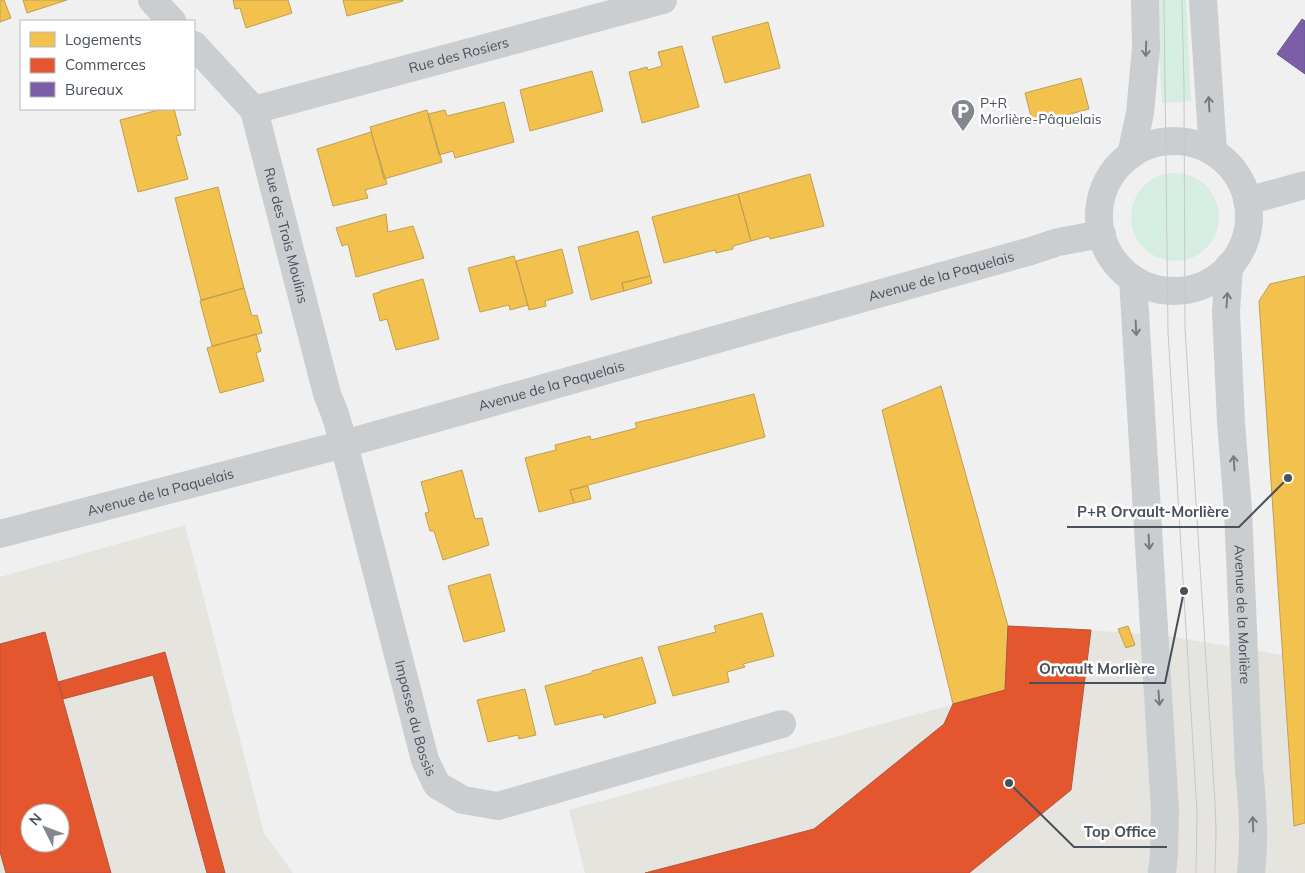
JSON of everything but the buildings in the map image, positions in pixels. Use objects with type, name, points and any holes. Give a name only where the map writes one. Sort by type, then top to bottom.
[{"type":"street","points":[[152,0],[171,20]]},
{"type":"street","name":"Rue des Rosiers","points":[[254,110],[663,0]]},
{"type":"street","points":[[1131,155],[1140,113],[1145,64],[1145,0]]},
{"type":"street","points":[[1203,0],[1213,152]]},
{"type":"street","name":"Rue des Trois Moulins","points":[[195,46],[254,110],[327,394],[344,444]]},
{"type":"street","points":[[1178,142],[1192,144],[1213,152],[1235,173],[1247,200],[1249,218],[1240,252],[1224,272],[1209,282],[1184,290],[1159,290],[1133,279],[1120,269],[1111,256],[1102,234],[1099,212],[1104,190],[1115,171],[1131,155],[1152,145],[1178,142]]},
{"type":"street","points":[[1247,200],[1305,185]]},
{"type":"street","name":"Avenue de la Paquelais","points":[[0,534],[344,444],[1058,242],[1102,234]]},
{"type":"street","name":"Avenue de la Morlière","points":[[1229,266],[1226,312],[1231,422],[1238,511],[1249,770],[1253,806],[1254,841],[1251,873]]},
{"type":"street","points":[[1133,279],[1165,811],[1162,873]]},
{"type":"street","name":"Impasse du Bossis","points":[[344,444],[425,760],[437,785],[463,800],[498,806],[782,724]]},
{"type":"shaded area","points":[[185,525],[264,833],[293,873],[0,873],[0,577]]},
{"type":"shaded area","points":[[1008,626],[1155,634],[1282,655],[1294,826],[1305,823],[1305,873],[585,873],[569,810],[1005,690]]},
{"type":"green space","points":[[1156,0],[1186,0],[1191,101],[1162,103]]},
{"type":"green space","points":[[1175,173],[1192,177],[1206,186],[1215,200],[1219,217],[1215,234],[1206,248],[1192,257],[1175,261],[1158,257],[1144,248],[1135,234],[1131,217],[1135,200],[1144,186],[1158,177]]},
{"type":"tram line","points":[[1164,0],[1168,332],[1197,811],[1196,873]]},
{"type":"tram line","points":[[1182,0],[1185,329],[1215,803],[1215,873]]},
{"type":"place","name":"P+R Morlière-Pâquelais","points":[[963,132]]},
{"type":"place","name":"P+R Orvault-Morlière","points":[[1288,478]]},
{"type":"place","name":"Orvault Morlière","points":[[1184,591]]},
{"type":"place","name":"Top Office","points":[[1009,783]]}]
